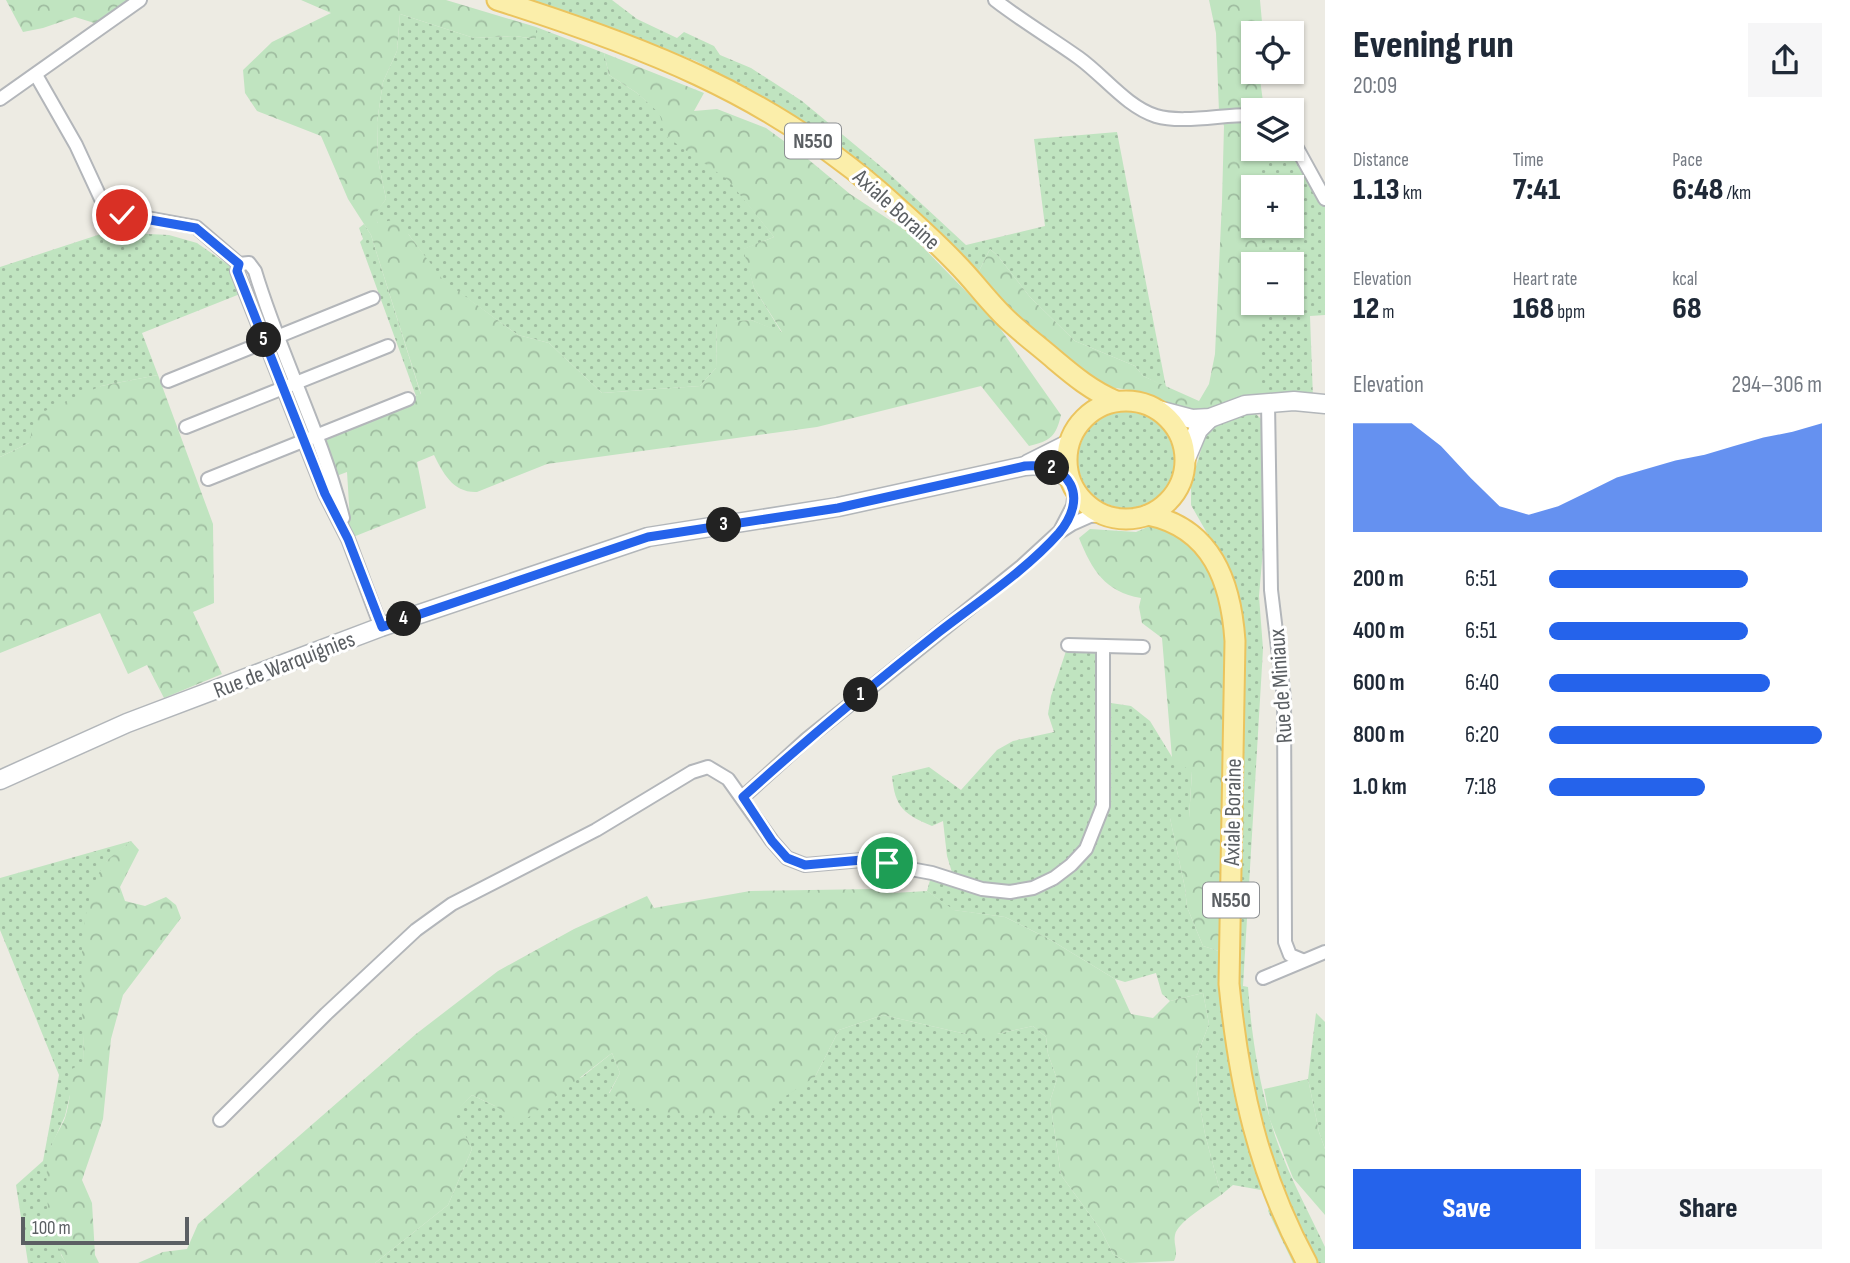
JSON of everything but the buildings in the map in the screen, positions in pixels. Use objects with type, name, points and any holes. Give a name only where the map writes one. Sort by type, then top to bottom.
[{"type":"main road","name":"Axiale Boraine","points":[[497,0],[627,44],[671,62],[725,87],[803,134],[878,190],[956,262],[1009,322],[1070,373],[1078,387],[1082,419]]},
{"type":"main road","points":[[1070,373],[1092,389],[1116,401]]},
{"type":"main road","points":[[1131,400],[1158,410],[1173,424],[1182,442],[1185,461],[1178,488],[1165,504],[1148,515],[1125,519],[1103,515],[1087,505],[1072,486],[1066,462],[1068,444],[1082,419],[1103,404],[1116,401],[1131,400]]},
{"type":"main road","name":"Axiale Boraine","points":[[1178,488],[1186,520],[1224,578],[1234,615],[1236,640],[1229,984],[1240,1071],[1260,1154],[1307,1263]]},
{"type":"main road","points":[[1148,515],[1180,525],[1194,534]]},
{"type":"street","points":[[0,99],[140,0]]},
{"type":"street","points":[[995,0],[1036,31],[1079,58],[1144,111],[1158,117],[1182,118],[1241,114]]},
{"type":"street","points":[[36,75],[53,101],[109,211],[196,228],[239,264],[249,263],[255,273],[271,339]]},
{"type":"street","points":[[1304,160],[1325,199]]},
{"type":"street","points":[[239,264],[237,271],[271,339],[309,438],[325,494],[348,539],[382,627]]},
{"type":"street","points":[[243,285],[252,286],[255,273]]},
{"type":"street","points":[[168,381],[373,298]]},
{"type":"street","points":[[186,427],[388,346]]},
{"type":"street","points":[[208,479],[408,399]]},
{"type":"street","points":[[1158,410],[1175,416],[1210,418],[1245,405],[1294,401],[1325,404]]},
{"type":"street","name":"Rue de Miniaux","points":[[1268,403],[1270,562],[1273,609],[1283,678],[1284,943],[1290,955],[1302,960]]},
{"type":"street","points":[[1185,461],[1198,430],[1210,418]]},
{"type":"street","points":[[1025,466],[1068,444]]},
{"type":"street","points":[[1025,466],[1049,467],[1072,486],[1073,506],[1058,533]]},
{"type":"street","name":"Rue de Warquignies","points":[[0,780],[127,723],[382,627],[648,537],[838,508],[1025,466]]},
{"type":"street","points":[[743,797],[807,740],[1023,566],[1058,533],[1090,516],[1103,515]]},
{"type":"street","points":[[1069,645],[1143,646]]},
{"type":"street","points":[[220,1120],[326,1014],[416,930],[452,904],[596,830],[692,772],[708,767],[728,779],[787,858],[805,865],[862,860],[932,873],[982,889],[1010,892],[1032,888],[1054,878],[1086,849],[1102,806],[1104,646]]},
{"type":"street","points":[[1263,978],[1325,952]]},
{"type":"green space","points":[[6,0],[140,0],[104,26],[75,17],[23,32]]},
{"type":"green space","points":[[301,0],[446,0],[536,27],[536,39],[515,36],[474,38],[400,14],[397,51],[383,82],[377,122],[378,160],[386,199],[374,216],[378,223],[393,220],[409,235],[443,280],[518,335],[549,343],[602,393],[700,386],[716,368],[717,323],[751,320],[782,332],[754,288],[743,249],[774,237],[728,180],[667,137],[659,113],[637,93],[609,75],[604,53],[704,93],[694,111],[717,109],[766,128],[850,194],[908,232],[995,321],[1061,415],[1057,428],[1047,440],[1029,446],[981,386],[817,427],[547,464],[477,492],[461,489],[450,481],[434,455],[417,462],[426,508],[348,539],[345,525],[350,520],[347,472],[331,478],[315,436],[421,394],[371,235],[348,199],[321,136],[257,111],[245,93],[243,70],[272,42],[331,13]]},
{"type":"green space","points":[[526,0],[612,0],[637,19],[677,38],[684,32],[714,46],[720,55],[751,68],[802,101],[884,169],[966,245],[1045,226],[1034,139],[1117,132],[1166,387],[1143,376],[1135,366],[1075,341],[1030,297],[990,249],[977,275],[870,174],[776,105],[696,61],[575,15]]},
{"type":"green space","points":[[1209,0],[1260,0],[1262,21],[1241,21],[1241,84],[1261,84],[1263,98],[1241,98],[1241,161],[1260,161],[1260,175],[1241,175],[1241,238],[1260,238],[1260,252],[1241,252],[1241,315],[1260,315],[1260,394],[1212,411],[1174,410],[1130,390],[1108,387],[1086,377],[1003,307],[977,275],[990,249],[1030,297],[1075,341],[1135,366],[1143,376],[1199,401],[1209,384],[1215,354],[1224,126],[1219,112],[1216,33]]},
{"type":"green space","points":[[400,14],[474,38],[515,36],[535,39],[536,27],[604,53],[609,75],[637,93],[660,113],[705,140],[729,180],[774,237],[744,249],[754,288],[782,333],[751,320],[717,324],[716,368],[700,386],[602,393],[549,343],[518,335],[442,280],[409,235],[378,223],[373,216],[386,199],[378,160],[377,122],[383,82],[397,51]]},
{"type":"green space","points":[[1304,152],[1325,189],[1325,315],[1310,316],[1313,398],[1260,394],[1260,315],[1304,315],[1304,252],[1260,252],[1260,238],[1304,238],[1304,175],[1260,175],[1260,161],[1304,161]]},
{"type":"green space","points":[[364,224],[371,235],[421,395],[416,396],[360,242],[363,239],[359,228]]},
{"type":"green space","points":[[107,232],[169,235],[197,243],[237,271],[245,292],[142,333],[158,375],[101,386],[29,443],[0,457],[0,267]]},
{"type":"green space","points":[[158,375],[213,524],[214,603],[193,612],[222,674],[164,698],[147,665],[128,674],[100,613],[0,653],[0,457],[29,443],[36,415],[101,386]]},
{"type":"green space","points":[[1252,410],[1263,421],[1263,550],[1259,596],[1263,649],[1243,986],[1248,987],[1256,1054],[1275,1136],[1325,1247],[1325,1263],[1293,1263],[1268,1211],[1275,1195],[1233,1185],[1221,1195],[1197,1091],[1196,1058],[1209,1024],[1203,993],[1170,1001],[1162,994],[1156,973],[1125,982],[1115,979],[1049,939],[1005,917],[953,910],[927,891],[932,873],[954,879],[947,856],[943,821],[932,826],[908,813],[899,803],[892,776],[929,767],[961,790],[997,750],[1013,741],[1054,732],[1048,714],[1051,696],[1068,645],[1103,646],[1104,702],[1131,706],[1150,721],[1172,757],[1192,771],[1189,818],[1170,818],[1187,907],[1203,946],[1219,951],[1221,986],[1242,764],[1244,629],[1236,584],[1191,505],[1191,483],[1204,440],[1216,420]]},
{"type":"green space","points":[[1126,412],[1144,416],[1160,426],[1170,442],[1174,460],[1170,478],[1160,494],[1144,504],[1126,508],[1108,504],[1092,494],[1082,478],[1078,460],[1082,442],[1092,426],[1108,416]]},
{"type":"green space","points":[[1157,523],[1187,544],[1198,556],[1214,583],[1229,633],[1219,951],[1203,946],[1187,907],[1170,818],[1189,818],[1192,772],[1172,758],[1162,638],[1142,623],[1139,607],[1141,598],[1118,591],[1101,578],[1079,538],[1090,529],[1136,532]]},
{"type":"green space","points":[[131,841],[107,861],[87,913],[82,956],[84,1062],[51,1147],[61,1255],[66,1263],[28,1263],[16,1185],[43,1161],[59,1075],[0,930],[0,878]]},
{"type":"green space","points":[[131,841],[139,850],[120,887],[125,901],[145,906],[166,897],[176,905],[181,918],[123,995],[111,1039],[103,1119],[82,1180],[92,1203],[95,1255],[99,1263],[66,1263],[55,1237],[48,1206],[48,1161],[52,1143],[67,1112],[72,1069],[84,1062],[82,958],[88,904],[95,881],[106,862]]},
{"type":"green space","points":[[874,889],[893,893],[927,891],[954,910],[1005,917],[1049,939],[1115,979],[1131,1014],[1153,1018],[1170,1001],[1203,993],[1209,1024],[1196,1058],[1197,1091],[1221,1195],[1181,1224],[1175,1235],[1174,1261],[1129,1263],[1113,1254],[1101,1230],[1061,1175],[1050,1101],[1057,1079],[1048,1054],[1046,1037],[1033,1026],[997,1034],[966,1034],[883,1015],[839,1030],[815,1077],[758,1114],[714,1116],[662,1112],[609,1094],[620,1073],[612,1053],[521,1123],[472,1095],[454,1113],[472,1149],[448,1205],[375,1263],[138,1263],[163,1252],[187,1249],[198,1224],[416,1034],[498,971],[574,929],[647,896],[654,908],[750,891]]},
{"type":"green space","points":[[1316,1013],[1325,1022],[1325,1149],[1308,1079]]},
{"type":"green space","points":[[883,1015],[966,1034],[997,1034],[1033,1026],[1046,1037],[1048,1054],[1057,1079],[1050,1101],[1061,1175],[1101,1230],[1113,1254],[1129,1263],[375,1263],[448,1205],[472,1149],[453,1113],[472,1095],[495,1106],[582,1077],[612,1053],[620,1073],[609,1093],[815,1077],[839,1030]]},
{"type":"green space","points":[[1308,1079],[1325,1149],[1325,1215],[1293,1178],[1270,1120],[1264,1089]]},
{"type":"route","points":[[122,215],[196,228],[239,264],[237,271],[325,494],[348,539],[382,627],[648,537],[838,508],[1037,464],[1060,472],[1070,480],[1075,491],[1073,506],[1058,533],[1023,566],[889,672],[743,797],[772,841],[787,858],[805,865],[862,860],[887,863]]}]
